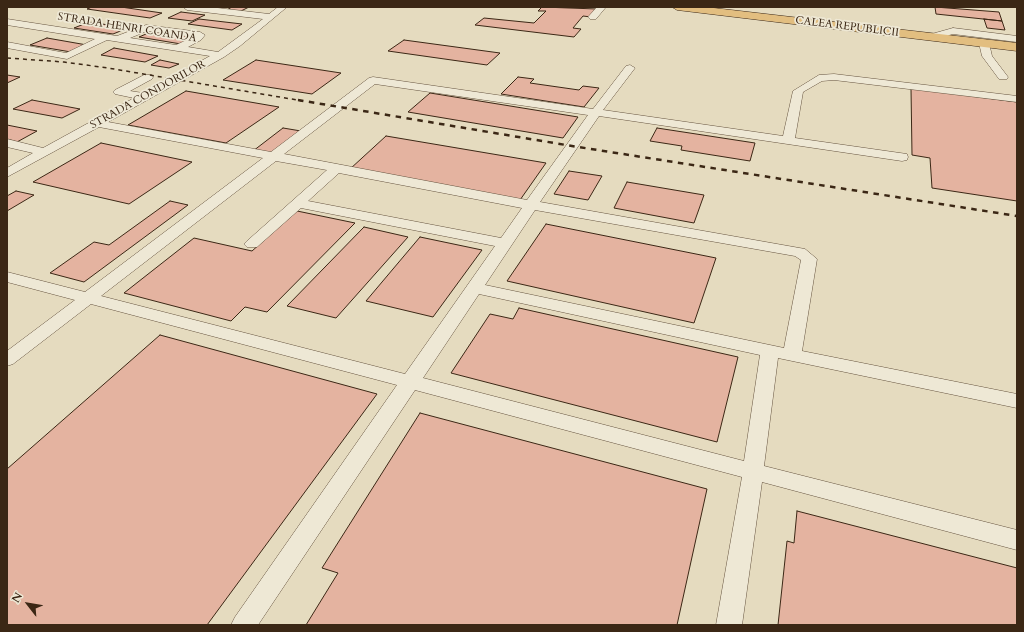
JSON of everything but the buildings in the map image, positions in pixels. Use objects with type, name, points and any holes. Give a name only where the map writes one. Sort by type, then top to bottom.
[{"type":"main road","name":"CALEA REPUBLICII","points":[[677,7],[1017,47]]},
{"type":"street","points":[[187,7],[270,17]]},
{"type":"street","name":"STRADA CONDORILOR","points":[[7,173],[220,55],[282,7]]},
{"type":"street","points":[[593,17],[602,7]]},
{"type":"street","name":"STRADA HENRI COANDĂ","points":[[9,23],[220,55]]},
{"type":"street","points":[[119,39],[146,28],[200,35],[198,38],[178,48]]},
{"type":"street","points":[[931,37],[953,31],[1017,39]]},
{"type":"street","points":[[7,45],[67,56],[106,37]]},
{"type":"street","points":[[984,43],[987,56],[1003,76]]},
{"type":"street","points":[[244,625],[530,205],[596,112],[630,68]]},
{"type":"street","points":[[145,97],[120,92],[148,77]]},
{"type":"street","points":[[788,141],[798,91],[819,78],[834,77],[1017,99]]},
{"type":"street","points":[[7,360],[272,156],[371,81],[377,79],[902,157]]},
{"type":"street","points":[[97,123],[530,205],[805,254],[809,259],[792,356]]},
{"type":"street","points":[[7,143],[44,152]]},
{"type":"street","points":[[252,244],[336,168]]},
{"type":"street","points":[[298,203],[505,243]]},
{"type":"street","points":[[7,277],[86,299],[1017,540]]},
{"type":"street","points":[[474,288],[792,356],[1017,401]]},
{"type":"street","points":[[729,625],[770,351]]},
{"type":"railway","points":[[7,58],[64,62],[108,68],[303,101]]},
{"type":"railway","points":[[298,100],[572,146],[1017,216]]}]
